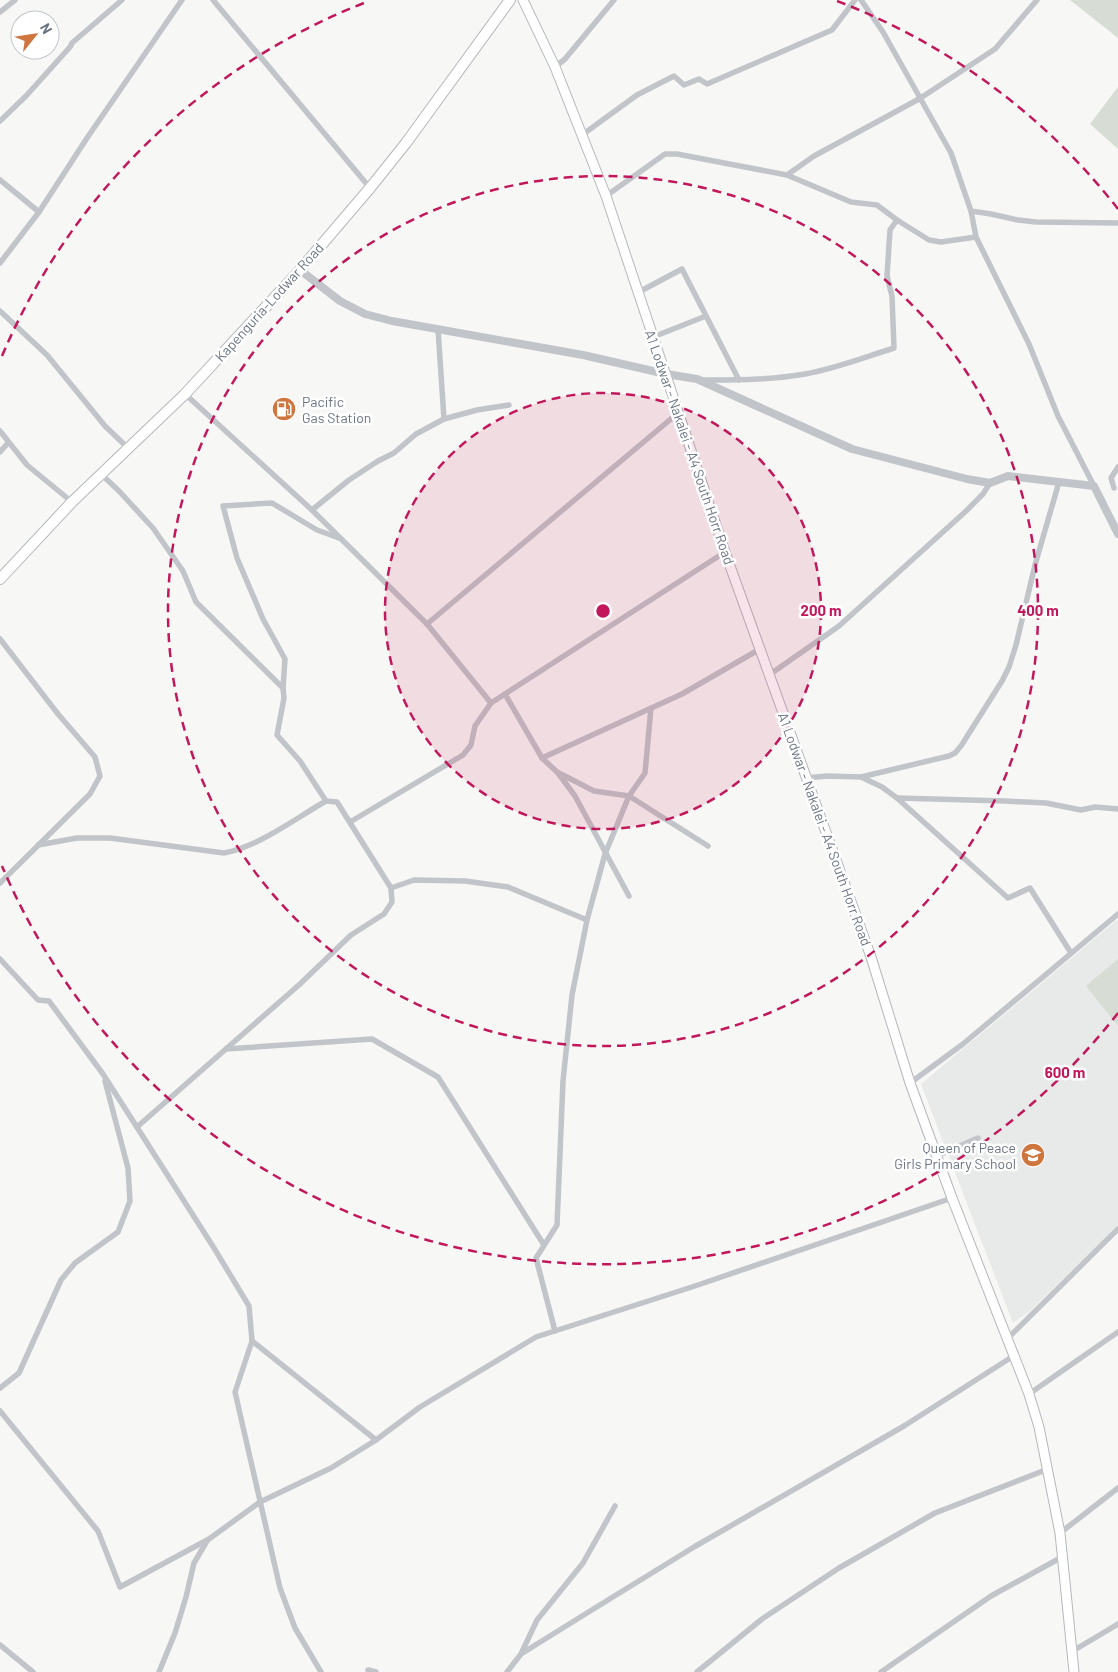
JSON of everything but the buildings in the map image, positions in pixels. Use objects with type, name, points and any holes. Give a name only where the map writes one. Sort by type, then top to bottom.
[{"type":"highway","name":"Kapenguria-Lodwar Road","points":[[0,579],[72,502],[185,394],[300,270],[406,143],[510,0]]},
{"type":"main road","name":"A1 Lodwar - Nakalei - A4 South Horr Road","points":[[523,0],[555,67],[606,196],[725,552],[871,957],[910,1083],[952,1198],[1015,1354],[1029,1394],[1039,1427],[1060,1533],[1074,1672]]},
{"type":"street","points":[[0,12],[15,0]]},
{"type":"street","points":[[0,121],[26,96],[72,43],[122,0]]},
{"type":"street","points":[[0,264],[39,212],[87,138],[182,0]]},
{"type":"street","points":[[212,0],[370,188]]},
{"type":"street","points":[[555,67],[565,59],[614,0]]},
{"type":"street","points":[[582,135],[637,95],[674,76],[684,85],[699,79],[707,84],[832,30],[855,0]]},
{"type":"street","points":[[861,0],[883,32],[951,152],[971,211],[976,237],[1029,344],[1058,416],[1118,534]]},
{"type":"street","points":[[787,175],[814,156],[919,98],[995,49],[1037,0]]},
{"type":"street","points":[[606,196],[665,154],[677,154],[787,175],[852,202],[877,205],[929,240],[941,242],[976,237]]},
{"type":"street","points":[[0,180],[39,212]]},
{"type":"street","points":[[971,211],[1036,222],[1118,223]]},
{"type":"street","points":[[300,270],[340,302],[365,314],[392,321],[583,355],[697,380],[740,380],[805,374],[849,363],[894,348],[892,296],[887,276],[890,230],[897,220]]},
{"type":"street","points":[[637,293],[682,269],[740,380]]},
{"type":"street","points":[[0,311],[46,355],[105,426],[128,448]]},
{"type":"street","points":[[653,337],[706,316]]},
{"type":"street","points":[[438,329],[444,419]]},
{"type":"street","points":[[697,380],[852,449],[967,479],[990,483],[1008,476],[1094,486]]},
{"type":"street","points":[[185,394],[342,539],[426,624],[491,703]]},
{"type":"street","points":[[312,510],[349,480],[378,460],[394,453],[416,434],[444,419],[477,410],[509,405]]},
{"type":"street","points":[[426,624],[678,413]]},
{"type":"street","points":[[0,431],[27,465],[72,502]]},
{"type":"street","points":[[0,452],[8,443]]},
{"type":"street","points":[[1114,488],[1111,478],[1118,467]]},
{"type":"street","points":[[101,474],[119,490],[153,528],[183,571],[196,602],[283,688]]},
{"type":"street","points":[[806,778],[828,776],[861,777],[949,756],[961,746],[1009,667],[1035,565],[1059,482]]},
{"type":"street","points":[[769,675],[839,626],[965,512],[983,494],[990,483]]},
{"type":"street","points":[[326,801],[300,761],[277,735],[284,698],[285,659],[263,619],[237,558],[223,506],[272,503],[317,530],[342,539]]},
{"type":"street","points":[[350,822],[463,755],[471,745],[475,726],[491,703],[725,552]]},
{"type":"street","points":[[0,639],[95,758],[100,776],[90,794],[0,883]]},
{"type":"street","points":[[542,758],[682,694],[760,649]]},
{"type":"street","points":[[505,694],[542,758],[557,772],[575,796],[628,896]]},
{"type":"street","points":[[555,1331],[536,1258],[557,1225],[563,1081],[572,995],[587,920],[605,854],[629,796],[645,773],[651,708]]},
{"type":"street","points":[[557,772],[594,791],[629,796],[708,846]]},
{"type":"street","points":[[861,777],[882,787],[896,798],[1008,898],[1030,888],[1071,953]]},
{"type":"street","points":[[896,798],[1046,803],[1081,810],[1095,807],[1118,809]]},
{"type":"street","points":[[38,844],[77,838],[110,838],[224,853],[237,851],[251,844],[326,801],[337,802],[391,888],[392,902],[384,914],[351,936],[300,984],[137,1127]]},
{"type":"street","points":[[391,888],[414,880],[465,881],[508,887],[587,920]]},
{"type":"street","points":[[910,1083],[963,1044],[1118,914]]},
{"type":"street","points":[[0,959],[38,1000],[49,1001],[103,1074],[249,1306],[252,1341],[235,1392],[280,1588],[296,1628],[321,1672]]},
{"type":"street","points":[[226,1049],[372,1039],[438,1078],[544,1245]]},
{"type":"street","points":[[0,1388],[19,1373],[61,1280],[76,1263],[118,1232],[130,1201],[128,1168],[103,1074]]},
{"type":"street","points":[[937,1156],[959,1148],[978,1138]]},
{"type":"street","points":[[0,1411],[98,1530],[120,1587],[209,1539],[260,1502],[331,1468],[376,1440],[420,1407],[536,1337],[952,1198]]},
{"type":"street","points":[[1008,1338],[1118,1229]]},
{"type":"street","points":[[1029,1394],[1118,1332]]},
{"type":"street","points":[[252,1341],[376,1440]]},
{"type":"street","points":[[521,1654],[694,1547],[904,1426],[1015,1354]]},
{"type":"street","points":[[697,1672],[762,1619],[847,1563],[935,1513],[1048,1468]]},
{"type":"street","points":[[1060,1533],[1118,1488]]},
{"type":"street","points":[[507,1672],[521,1654],[537,1620],[583,1563],[615,1506]]},
{"type":"street","points":[[159,1672],[186,1597],[194,1563],[209,1539]]},
{"type":"street","points":[[881,1672],[991,1596],[1062,1556]]},
{"type":"street","points":[[1071,1652],[1118,1624]]},
{"type":"street","points":[[0,1645],[34,1672]]},
{"type":"street","points":[[368,1670],[376,1672]]},
{"type":"shaded area","points":[[1070,0],[1118,0],[1118,38]]},
{"type":"shaded area","points":[[1118,87],[1118,149],[1090,124]]},
{"type":"shaded area","name":"Queen of Peace Girls Primary School","points":[[1118,919],[1118,1225],[1030,1311],[1013,1323],[921,1084]]},
{"type":"shaded area","points":[[1118,959],[1118,1026],[1086,986]]},
{"type":"place","name":"Pacific Gas Station","points":[[284,409]]},
{"type":"place","name":"Queen of Peace Girls Primary School","points":[[1033,1155]]}]
